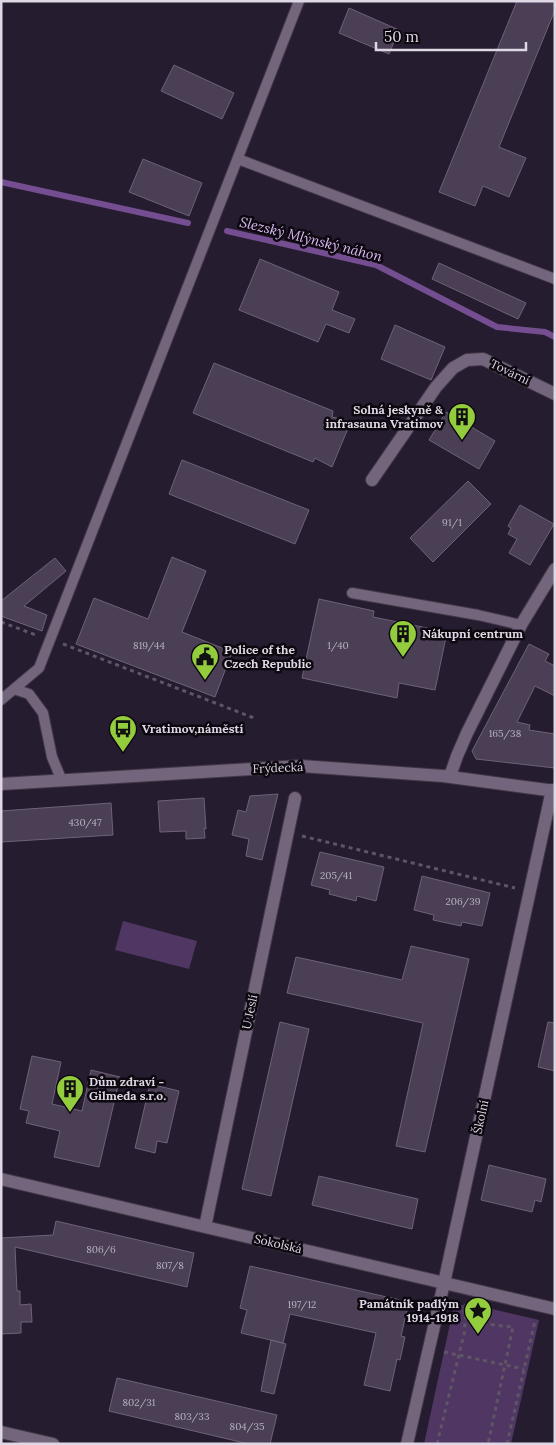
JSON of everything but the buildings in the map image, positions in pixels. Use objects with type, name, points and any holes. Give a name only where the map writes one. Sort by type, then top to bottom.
[{"type":"street","name":"Tovární","points":[[372,480],[436,386],[453,368],[467,360],[483,359],[555,394]]},
{"type":"street","points":[[450,776],[466,733],[521,625],[555,569]]},
{"type":"street","name":"Frýdecká","points":[[1,784],[301,766],[450,776],[554,791]]},
{"type":"street","name":"Školní","points":[[407,1444],[554,791]]},
{"type":"street","name":"U Jeslí","points":[[205,1227],[295,798]]},
{"type":"street","name":"Sokolská","points":[[1,1179],[555,1309]]},
{"type":"street","points":[[1,1432],[53,1444]]},
{"type":"lane","points":[[1,700],[39,668],[299,1]]},
{"type":"lane","points":[[238,159],[555,279]]},
{"type":"lane","points":[[352,593],[478,615],[521,625]]},
{"type":"lane","points":[[14,690],[29,694],[43,713],[52,757],[62,780]]},
{"type":"path","points":[[1,622],[254,718]]},
{"type":"path","points":[[287,832],[531,892]]},
{"type":"path","points":[[451,1307],[467,1300]]},
{"type":"path","points":[[458,1304],[466,1314],[485,1324],[512,1327],[488,1444]]},
{"type":"path","points":[[437,1444],[464,1334],[466,1314]]},
{"type":"path","points":[[507,1444],[536,1316]]},
{"type":"path","points":[[441,1352],[524,1369]]},
{"type":"shaded area","points":[[123,921],[197,941],[189,969],[115,950]]},
{"type":"shaded area","points":[[467,1303],[539,1320],[511,1444],[424,1444],[453,1310]]},
{"type":"waterway","name":"Slezský Mlýnský náhon","points":[[1,182],[188,223]]},
{"type":"waterway","name":"Slezský Mlýnský náhon","points":[[227,231],[376,265],[497,327],[545,332],[555,337]]},
{"type":"place","name":"Solná jeskyně & infrasauna Vratimov","points":[[462,441]]},
{"type":"place","name":"Nákupní centrum","points":[[403,658]]},
{"type":"place","name":"Police of the Czech Republic","points":[[205,681]]},
{"type":"place","name":"Vratimov,náměstí","points":[[123,753]]},
{"type":"place","name":"Dům zdraví - Gilmeda s.r.o.","points":[[70,1113]]},
{"type":"place","name":"Památník padlým 1914-1918","points":[[478,1335]]}]
